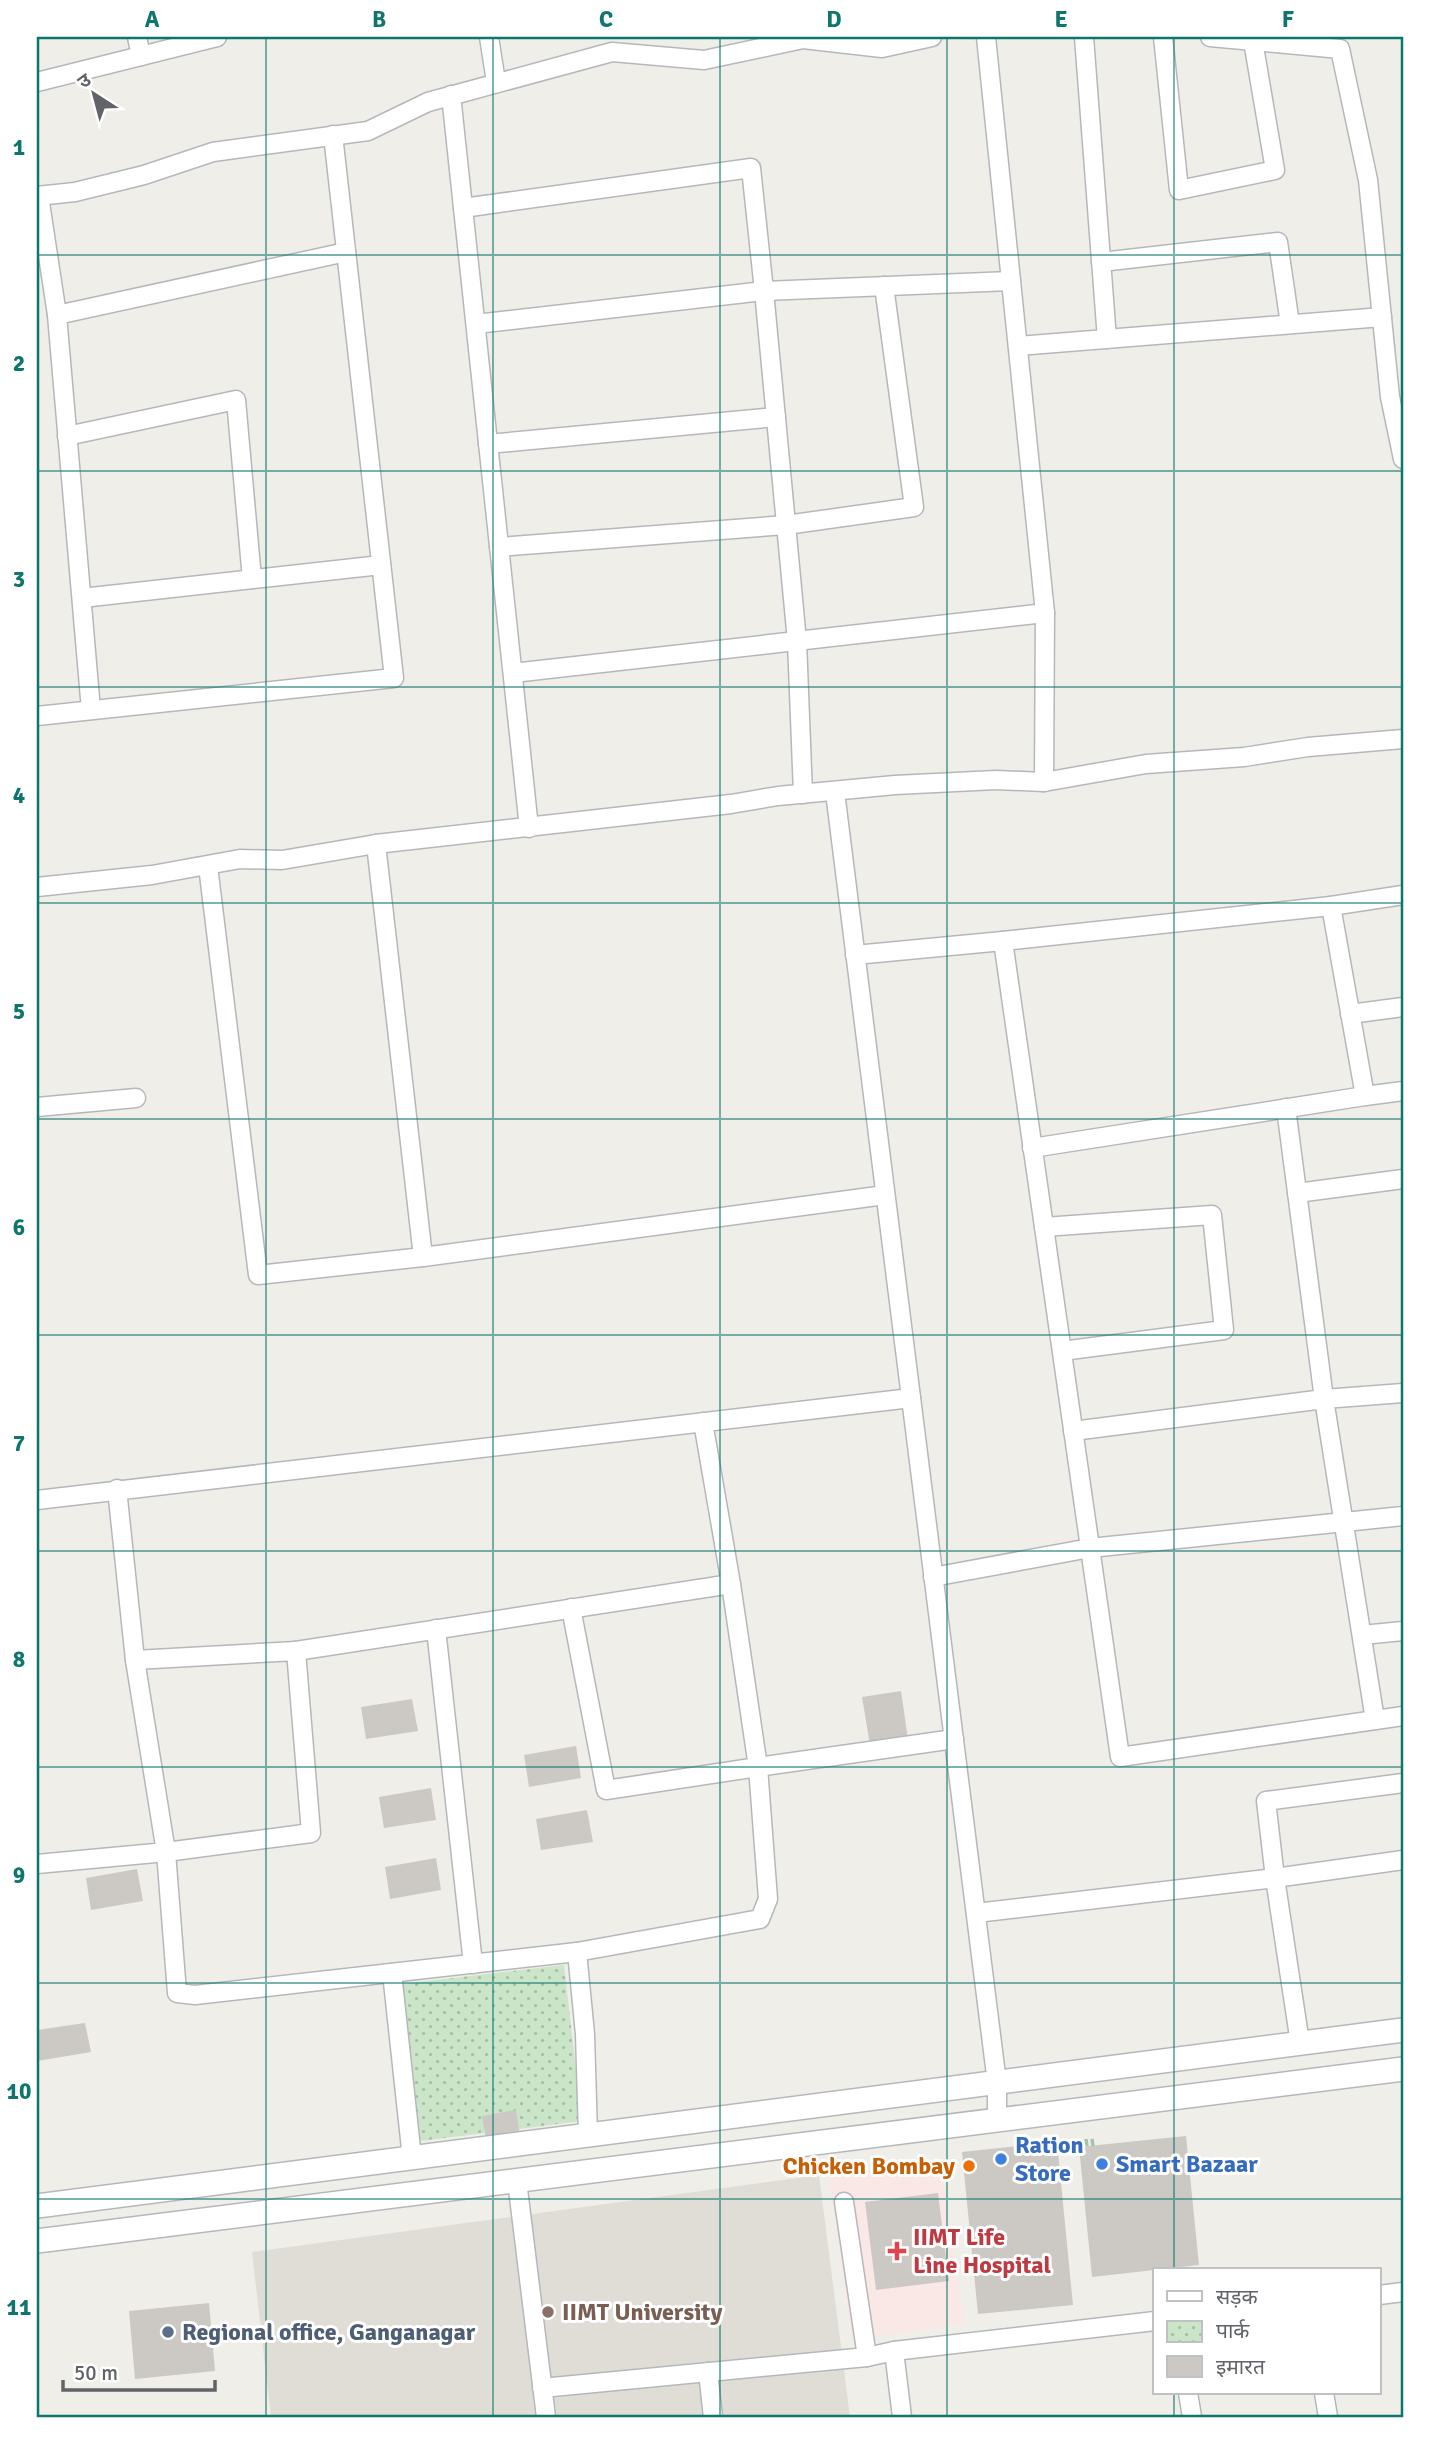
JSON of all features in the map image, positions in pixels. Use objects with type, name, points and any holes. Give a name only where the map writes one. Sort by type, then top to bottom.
[{"type":"street","points":[[138,37],[141,56]]},
{"type":"street","points":[[37,82],[217,37]]},
{"type":"street","points":[[489,37],[496,82]]},
{"type":"street","points":[[91,710],[57,315],[38,196],[75,192],[144,175],[214,152],[368,131],[428,102],[612,52],[704,60],[803,39],[882,48],[932,37]]},
{"type":"street","points":[[986,37],[1045,613],[1044,782]]},
{"type":"street","points":[[1084,37],[1107,339]]},
{"type":"street","points":[[1163,37],[1179,190],[1275,170],[1241,39]]},
{"type":"street","points":[[1210,37],[1339,43],[1368,180],[1390,397],[1402,436],[1403,459]]},
{"type":"street","points":[[451,95],[529,828]]},
{"type":"street","points":[[37,716],[394,678],[333,135]]},
{"type":"street","points":[[463,208],[751,168],[797,641],[803,794]]},
{"type":"street","points":[[1101,262],[1278,242],[1290,324]]},
{"type":"street","points":[[57,315],[346,252]]},
{"type":"street","points":[[476,324],[764,291],[1012,281]]},
{"type":"street","points":[[499,547],[786,525],[914,507],[884,286]]},
{"type":"street","points":[[1018,346],[1382,317]]},
{"type":"street","points":[[67,436],[236,400],[252,579]]},
{"type":"street","points":[[488,444],[776,417]]},
{"type":"street","points":[[82,598],[381,565]]},
{"type":"street","points":[[513,673],[1045,613]]},
{"type":"street","points":[[37,887],[208,866],[240,859],[282,860],[376,844],[803,794],[996,780],[1044,782],[1146,764],[1244,757],[1308,747],[1403,739]]},
{"type":"street","points":[[835,792],[997,2083],[997,2120]]},
{"type":"street","points":[[376,844],[423,1257]]},
{"type":"street","points":[[208,866],[257,1275],[423,1257],[885,1195]]},
{"type":"street","points":[[855,955],[1331,906],[1403,895]]},
{"type":"street","points":[[1331,906],[1365,1096]]},
{"type":"street","points":[[1003,941],[1120,1757],[1403,1716]]},
{"type":"street","points":[[1350,1014],[1403,1007]]},
{"type":"street","points":[[1032,1147],[1403,1091]]},
{"type":"street","points":[[37,1107],[136,1098]]},
{"type":"street","points":[[1286,1108],[1324,1399],[1375,1720]]},
{"type":"street","points":[[1297,1193],[1403,1179]]},
{"type":"street","points":[[1044,1227],[1212,1215],[1224,1330],[1062,1351]]},
{"type":"street","points":[[1073,1431],[1324,1399],[1403,1393]]},
{"type":"street","points":[[37,1500],[911,1398]]},
{"type":"street","points":[[117,1489],[135,1660],[166,1852],[177,1993],[195,1995],[473,1964],[577,1952],[760,1919],[768,1899],[758,1767],[731,1584],[703,1422]]},
{"type":"street","points":[[933,1577],[1090,1548],[1403,1516]]},
{"type":"street","points":[[135,1660],[296,1651],[731,1584]]},
{"type":"street","points":[[571,1608],[606,1790],[954,1739]]},
{"type":"street","points":[[436,1629],[473,1964]]},
{"type":"street","points":[[1362,1636],[1403,1631]]},
{"type":"street","points":[[37,1864],[166,1852],[311,1833],[296,1651]]},
{"type":"street","points":[[1300,2043],[1266,1801],[1403,1783]]},
{"type":"street","points":[[975,1913],[1275,1878],[1403,1860]]},
{"type":"street","points":[[577,1952],[586,2047],[588,2135]]},
{"type":"street","points":[[392,1973],[412,2158]]},
{"type":"street","points":[[37,2206],[1403,2030]]},
{"type":"street","points":[[1208,2055],[1214,2093]]},
{"type":"street","points":[[37,2242],[1403,2069]]},
{"type":"street","points":[[517,2181],[546,2417]]},
{"type":"street","points":[[844,2202],[867,2357]]},
{"type":"street","points":[[1380,2295],[1403,2292]]},
{"type":"street","points":[[542,2388],[867,2357],[894,2351],[1153,2321]]},
{"type":"street","points":[[894,2351],[902,2417]]},
{"type":"street","points":[[708,2372],[713,2417]]},
{"type":"street","points":[[1188,2394],[1192,2417]]},
{"type":"street","points":[[1324,2394],[1328,2417]]},
{"type":"path","points":[[1086,2139],[1087,2146]]},
{"type":"path","points":[[1092,2139],[1093,2146]]},
{"type":"shaded area","name":"IIMT Life Line Hospital","points":[[941,2161],[964,2324],[852,2340],[829,2177]]},
{"type":"shaded area","name":"IIMT University","points":[[819,2175],[850,2417],[271,2417],[252,2252]]},
{"type":"green space","points":[[564,1965],[582,2121],[519,2129],[516,2111],[483,2116],[485,2133],[420,2141],[402,1984]]},
{"type":"building","points":[[901,1691],[908,1739],[870,1745],[862,1697]]},
{"type":"building","points":[[412,1699],[418,1731],[366,1739],[361,1707]]},
{"type":"building","points":[[576,1746],[581,1778],[529,1787],[524,1755]]},
{"type":"building","points":[[431,1788],[436,1820],[384,1828],[379,1797]]},
{"type":"building","points":[[587,1810],[593,1842],[541,1850],[536,1819]]},
{"type":"building","points":[[436,1858],[441,1890],[390,1899],[385,1867]]},
{"type":"building","points":[[137,1869],[143,1901],[91,1910],[86,1878]]},
{"type":"building","points":[[85,2023],[91,2052],[37,2061],[37,2030]]},
{"type":"building","points":[[516,2110],[520,2135],[486,2139],[482,2116]]},
{"type":"building","points":[[1186,2136],[1199,2265],[1153,2268],[1153,2270],[1092,2277],[1079,2147]]},
{"type":"building","points":[[1057,2142],[1073,2305],[978,2314],[962,2152]]},
{"type":"building","points":[[938,2193],[949,2281],[876,2290],[865,2202]]},
{"type":"building","points":[[209,2303],[215,2371],[135,2379],[129,2311]]},
{"type":"place","name":"Ration Store","points":[[1001,2159]]},
{"type":"place","name":"Smart Bazaar","points":[[1102,2164]]},
{"type":"place","name":"Chicken Bombay","points":[[969,2166]]},
{"type":"place","name":"IIMT Life Line Hospital","points":[[897,2251]]},
{"type":"place","name":"IIMT University","points":[[548,2312]]},
{"type":"place","name":"Regional office, Ganganagar","points":[[168,2332]]}]
